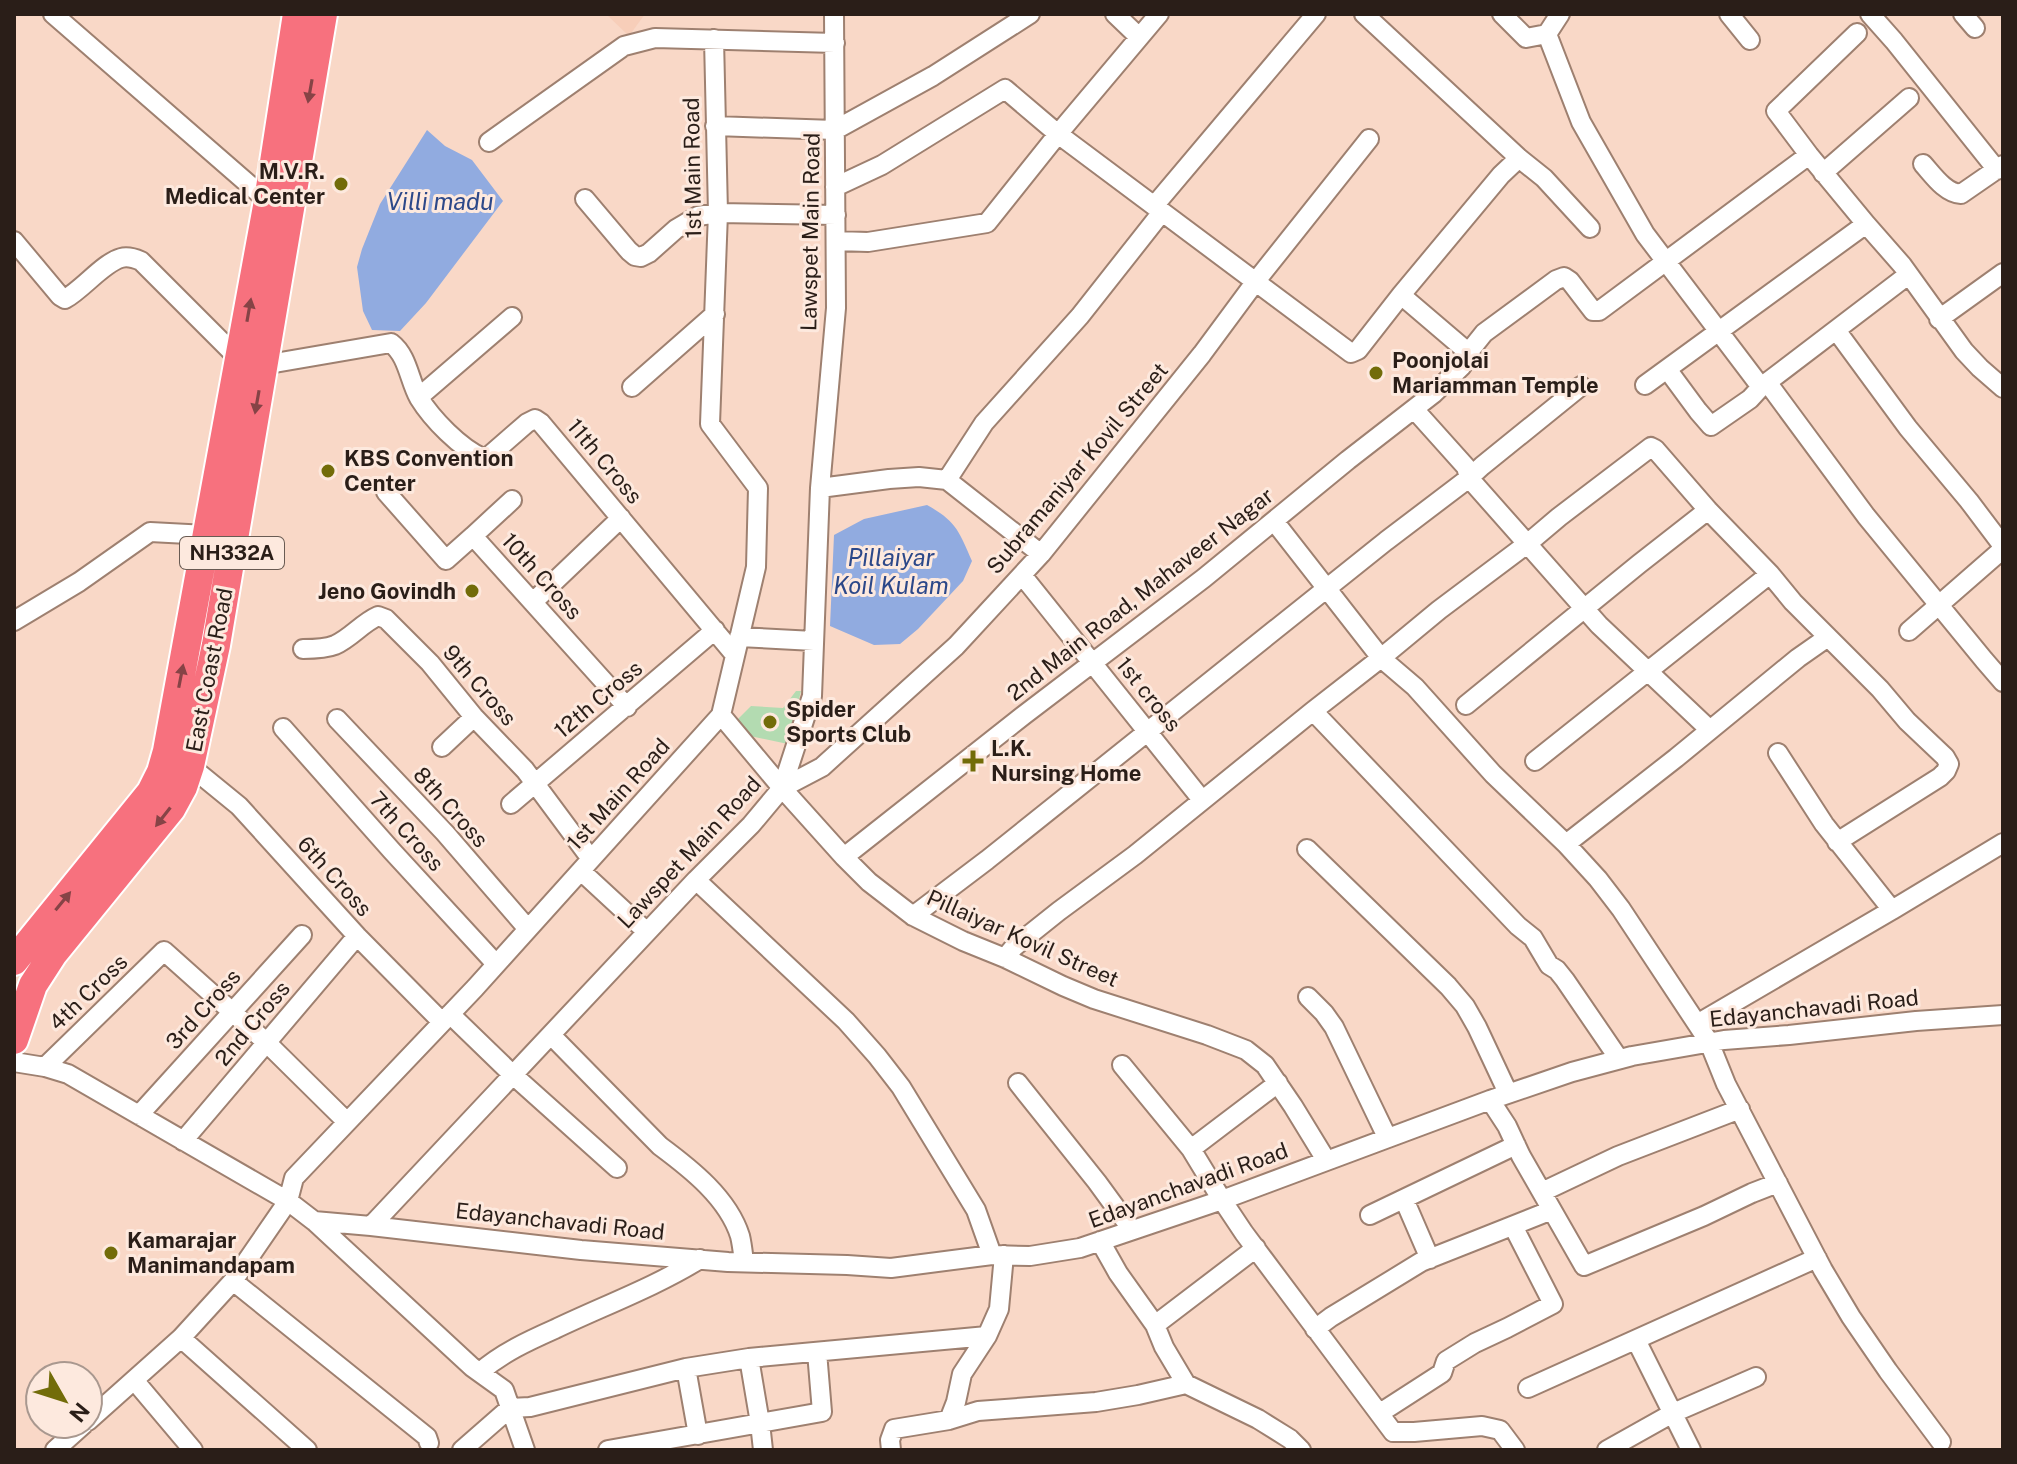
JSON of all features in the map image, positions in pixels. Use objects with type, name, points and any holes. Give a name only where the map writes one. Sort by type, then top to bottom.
[{"type":"highway","name":"East Coast Road","points":[[14,1040],[33,985],[53,954],[171,809],[190,766],[216,645],[252,363],[268,201],[297,14]]},
{"type":"highway","name":"East Coast Road","points":[[14,961],[151,792],[161,772],[207,535],[252,363],[323,14]]},
{"type":"highway","points":[[14,1048],[14,1060]]},
{"type":"street","points":[[53,14],[268,201]]},
{"type":"street","name":"Lawspet Main Road","points":[[371,1226],[751,825],[782,788],[812,696],[820,488],[836,308],[834,14]]},
{"type":"street","points":[[715,126],[835,130],[933,76],[1030,14]]},
{"type":"street","points":[[1115,14],[1139,37]]},
{"type":"street","points":[[836,241],[868,242],[987,223],[1159,14]]},
{"type":"street","points":[[947,480],[984,423],[1080,316],[1158,209],[1316,14]]},
{"type":"street","points":[[1364,14],[1544,178],[1590,228]]},
{"type":"street","points":[[1502,14],[1526,38],[1547,34],[1560,14]]},
{"type":"street","points":[[1729,14],[1750,40]]},
{"type":"street","points":[[1870,14],[2000,167],[1961,194],[1954,194],[1923,164]]},
{"type":"street","points":[[1857,33],[1776,111],[1908,275],[1939,319],[1980,368],[2002,385]]},
{"type":"street","points":[[1547,34],[1581,122],[1645,234],[1718,332],[1764,384],[1866,516],[2003,682]]},
{"type":"street","points":[[489,142],[624,46],[655,38],[835,43]]},
{"type":"street","name":"1st Main Road","points":[[104,1407],[181,1338],[233,1281],[288,1201],[294,1178],[496,964],[721,715],[756,567],[758,488],[710,424],[718,213],[714,39]]},
{"type":"street","points":[[835,187],[882,165],[1005,89],[1058,134],[1351,353],[1358,350],[1501,175],[1519,158]]},
{"type":"street","points":[[1823,173],[1909,98]]},
{"type":"street","name":"Subramaniyar Kovil Street","points":[[782,788],[822,767],[956,646],[1041,554],[1369,139]]},
{"type":"street","points":[[1665,261],[1809,155]]},
{"type":"street","points":[[585,199],[629,251],[641,257],[698,216],[718,213],[836,215]]},
{"type":"street","points":[[1645,385],[1866,224]]},
{"type":"street","points":[[14,241],[65,299],[122,257],[141,261],[252,363]]},
{"type":"street","name":"2nd Main Road, Mahaveer Nagar","points":[[844,857],[1136,632],[1433,394],[1466,359],[1484,333],[1556,280],[1564,277],[1570,281],[1593,311],[1599,311],[1665,261]]},
{"type":"street","points":[[1939,319],[2003,273]]},
{"type":"street","points":[[1667,369],[1711,426],[1908,275]]},
{"type":"street","points":[[1401,295],[1466,359]]},
{"type":"street","points":[[632,387],[715,314]]},
{"type":"street","points":[[419,397],[512,317]]},
{"type":"street","points":[[1836,330],[1908,428],[1969,501],[2003,548],[1909,631]]},
{"type":"street","name":"11th Cross","points":[[252,363],[391,343],[399,349],[419,397],[439,423],[474,454],[483,458],[535,419],[715,630],[737,646]]},
{"type":"street","points":[[913,916],[1469,478],[1581,386]]},
{"type":"street","points":[[1414,409],[1466,467],[1469,478],[1585,609],[1710,730]]},
{"type":"street","points":[[1005,958],[1014,947],[1135,855],[1439,610],[1651,447],[1949,764],[1940,777],[1837,842]]},
{"type":"street","points":[[820,488],[919,477],[947,480],[1041,554]]},
{"type":"street","name":"10th Cross","points":[[386,492],[446,560],[473,536],[627,707]]},
{"type":"street","points":[[473,536],[512,500]]},
{"type":"street","points":[[1466,705],[1708,510]]},
{"type":"street","points":[[533,602],[621,518]]},
{"type":"street","points":[[1274,521],[1381,658],[1415,687],[1493,774],[1566,844],[1621,909],[1709,1042],[1726,1084],[1851,1317],[1941,1442]]},
{"type":"street","points":[[14,621],[79,582],[150,532],[207,535]]},
{"type":"street","points":[[1535,761],[1770,574]]},
{"type":"street","name":"1st cross","points":[[1022,575],[1202,800]]},
{"type":"street","name":"9th Cross","points":[[303,649],[337,645],[370,620],[378,616],[386,619],[430,663],[474,717],[525,770],[586,865],[647,932]]},
{"type":"street","name":"12th Cross","points":[[511,804],[715,630]]},
{"type":"street","points":[[1566,844],[1828,637]]},
{"type":"street","points":[[737,646],[814,641]]},
{"type":"street","points":[[1313,711],[1518,926],[1533,938],[1549,965],[1565,980],[1619,1059]]},
{"type":"street","name":"Pillaiyar Kovil Street","points":[[721,715],[844,857],[869,882],[913,916],[1094,999],[1246,1050],[1265,1065],[1326,1160]]},
{"type":"street","points":[[442,747],[474,717]]},
{"type":"street","name":"8th Cross","points":[[337,719],[445,833],[528,929]]},
{"type":"street","name":"7th Cross","points":[[283,728],[496,964]]},
{"type":"street","points":[[1778,753],[1837,842],[1892,910]]},
{"type":"street","name":"6th Cross","points":[[190,766],[239,806],[357,936],[617,1168]]},
{"type":"street","points":[[1697,1024],[2003,843]]},
{"type":"street","points":[[1307,849],[1465,1006],[1508,1093]]},
{"type":"street","points":[[696,880],[846,1021],[877,1056],[901,1087],[976,1210],[998,1255],[999,1309],[987,1336],[962,1374],[949,1420]]},
{"type":"street","name":"3rd Cross","points":[[139,1115],[302,935]]},
{"type":"street","name":"2nd Cross","points":[[183,1141],[357,936]]},
{"type":"street","name":"4th Cross","points":[[45,1067],[164,951],[232,1012]]},
{"type":"street","points":[[1308,997],[1334,1027],[1387,1137]]},
{"type":"street","points":[[232,1012],[347,1122]]},
{"type":"street","name":"Edayanchavadi Road","points":[[371,1226],[581,1250],[744,1262],[891,1268],[998,1255],[1030,1256],[1080,1248],[1222,1200],[1508,1093],[1619,1059],[1709,1042],[2003,1015]]},
{"type":"street","points":[[551,1035],[660,1146],[719,1198],[740,1237],[744,1262]]},
{"type":"street","points":[[14,1060],[68,1074],[288,1201],[504,1390],[525,1450]]},
{"type":"street","points":[[1122,1065],[1191,1149],[1256,1248],[1393,1432],[1482,1426],[1500,1430],[1515,1450]]},
{"type":"street","points":[[1018,1083],[1132,1230]]},
{"type":"street","points":[[1191,1149],[1278,1083]]},
{"type":"street","points":[[1490,1100],[1584,1266],[1778,1183]]},
{"type":"street","points":[[1542,1192],[1618,1156],[1740,1109]]},
{"type":"street","points":[[1370,1215],[1516,1145]]},
{"type":"street","points":[[1404,1199],[1430,1259]]},
{"type":"street","points":[[1315,1329],[1430,1259],[1552,1210]]},
{"type":"street","points":[[314,1221],[371,1226]]},
{"type":"street","points":[[1380,1413],[1442,1373],[1446,1361],[1553,1304],[1513,1226]]},
{"type":"street","points":[[1100,1241],[1118,1273],[1155,1325],[1186,1384],[1258,1419],[1290,1439],[1301,1450]]},
{"type":"street","points":[[1155,1325],[1256,1248]]},
{"type":"street","points":[[1528,1388],[1817,1258]]},
{"type":"street","points":[[480,1372],[524,1343],[666,1279],[700,1259]]},
{"type":"street","points":[[233,1281],[427,1437],[429,1443]]},
{"type":"street","points":[[462,1450],[510,1408],[530,1407],[686,1368],[749,1358],[987,1336]]},
{"type":"street","points":[[181,1338],[307,1450]]},
{"type":"street","points":[[1636,1340],[1691,1450]]},
{"type":"street","points":[[608,1450],[650,1447],[822,1412],[817,1352]]},
{"type":"street","points":[[749,1358],[763,1450]]},
{"type":"street","points":[[686,1368],[698,1435]]},
{"type":"street","points":[[1607,1450],[1673,1413],[1756,1377]]},
{"type":"street","points":[[134,1380],[193,1450]]},
{"type":"street","points":[[891,1450],[890,1440],[894,1429],[949,1420],[978,1411],[1096,1402],[1186,1384]]},
{"type":"shaded area","points":[[606,14],[645,14],[629,36]]},
{"type":"green space","points":[[796,691],[801,691],[788,744],[736,733],[733,724],[751,706],[783,708]]},
{"type":"water","name":"Villi madu","points":[[427,130],[445,146],[472,160],[503,201],[426,303],[400,331],[372,330],[363,311],[357,267],[380,204]]},
{"type":"water","name":"Pillaiyar Koil Kulam","points":[[927,505],[951,522],[964,542],[972,561],[963,581],[900,644],[874,645],[830,626],[834,535],[864,519]]},
{"type":"place","name":"M.V.R. Medical Center","points":[[341,184]]},
{"type":"place","name":"Poonjolai Mariamman Temple","points":[[1376,373]]},
{"type":"place","name":"KBS Convention Center","points":[[328,471]]},
{"type":"place","name":"Jeno Govindh","points":[[472,591]]},
{"type":"place","name":"Spider Sports Club","points":[[770,722]]},
{"type":"place","name":"L.K. Nursing Home","points":[[973,761]]},
{"type":"place","name":"Kamarajar Manimandapam","points":[[111,1253]]}]
